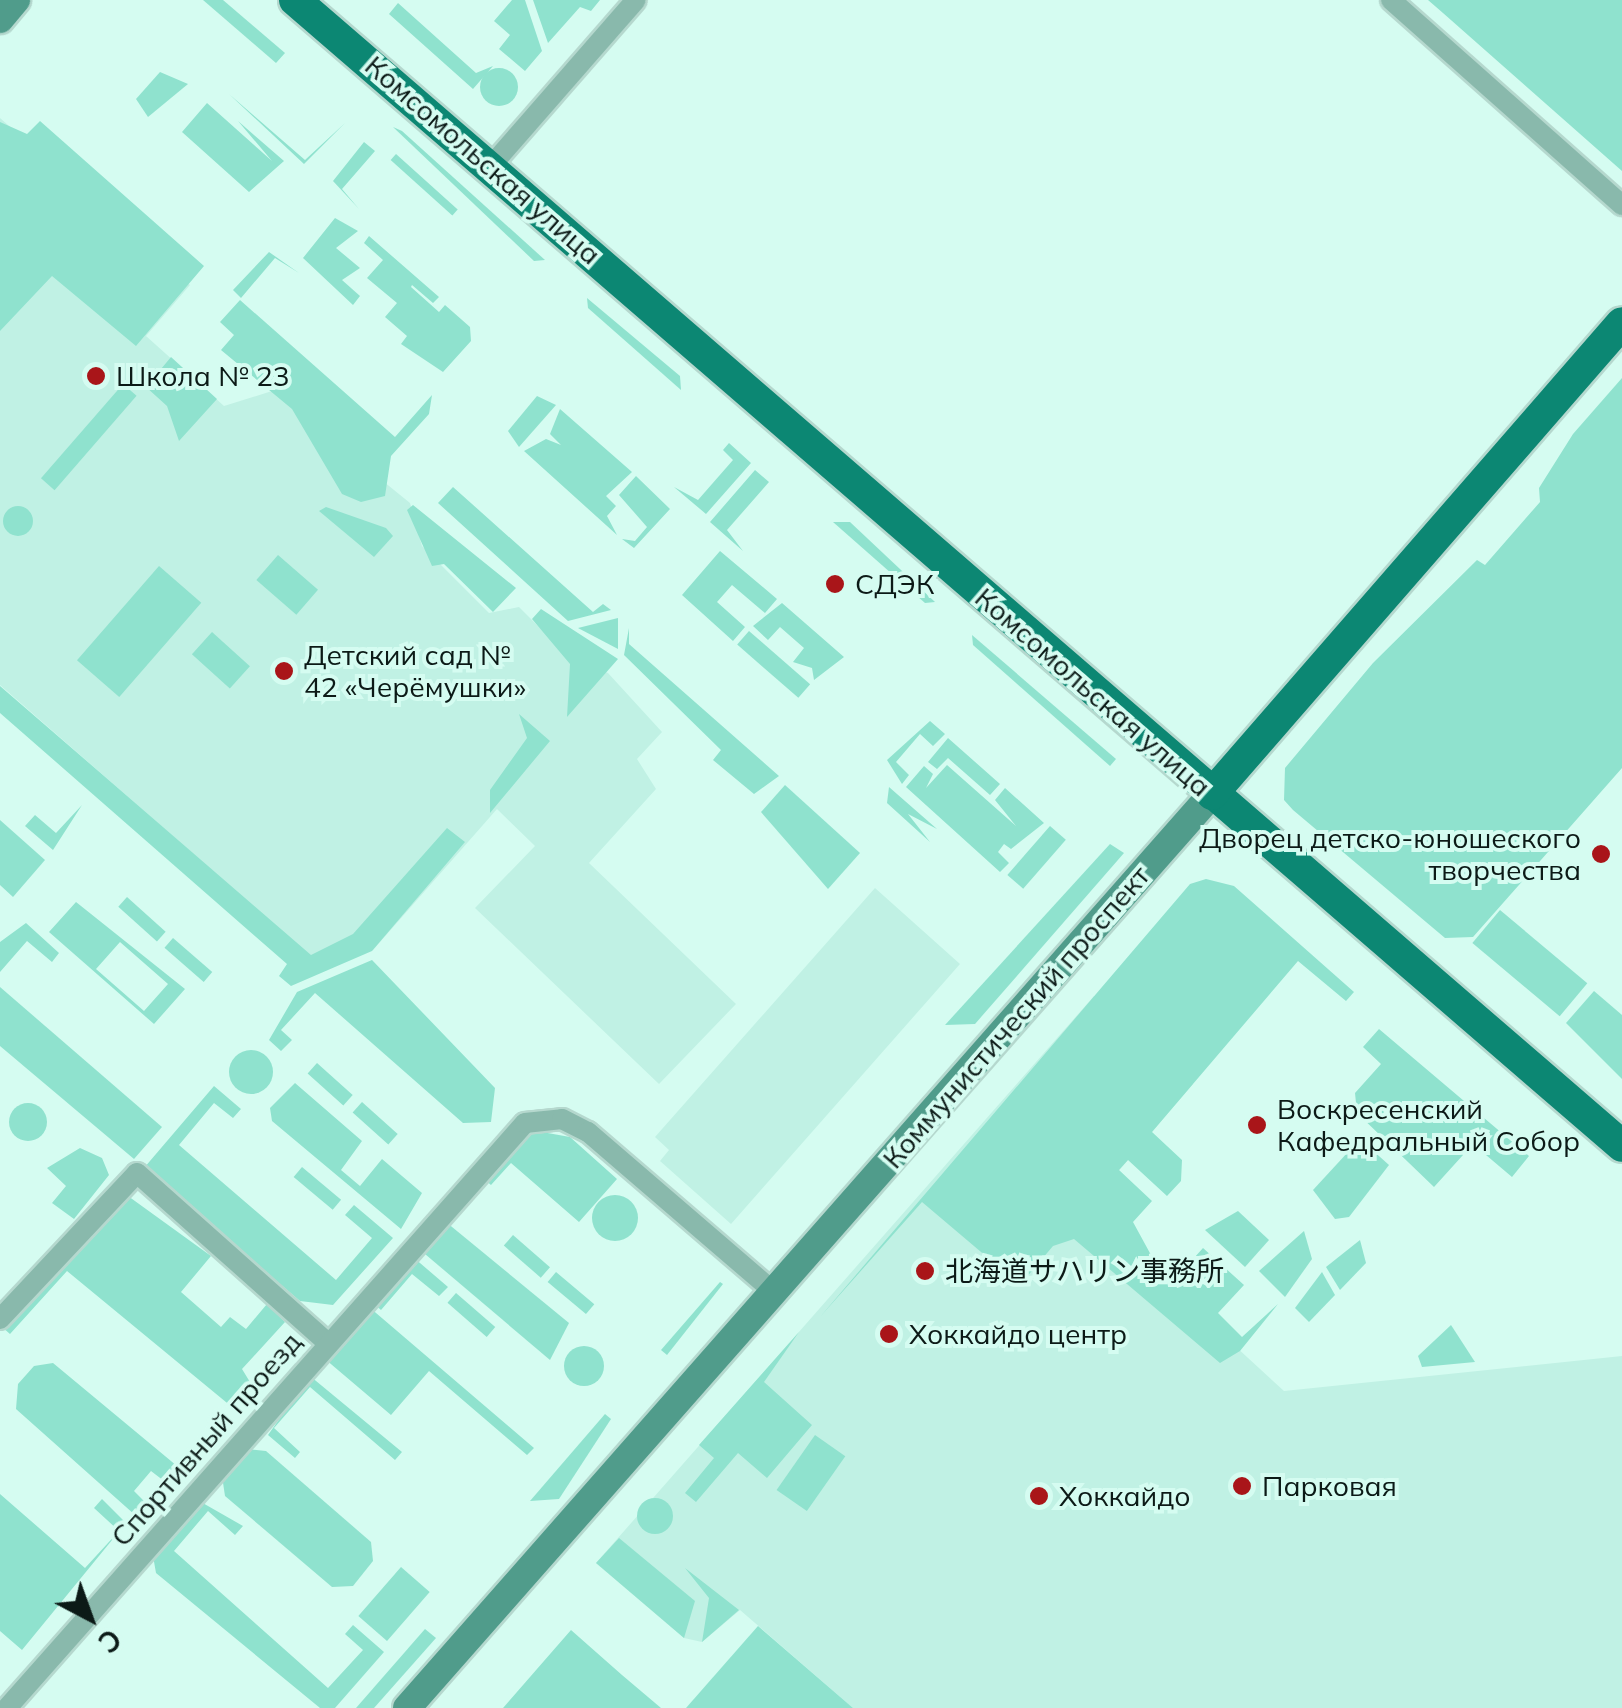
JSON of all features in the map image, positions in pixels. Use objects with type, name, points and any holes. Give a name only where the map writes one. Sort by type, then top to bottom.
[{"type":"main road","points":[[0,19],[16,0]]},
{"type":"main road","name":"Комсомольская улица","points":[[295,0],[1622,1146]]},
{"type":"main road","name":"Коммунистический проспект","points":[[407,1708],[1622,324]]},
{"type":"street","points":[[491,166],[636,0]]},
{"type":"street","points":[[1392,0],[1622,204]]},
{"type":"street","name":"Спортивный проезд","points":[[7,1708],[511,1133],[542,1118],[562,1119],[618,1153],[774,1292]]},
{"type":"street","name":"Спортивный проезд","points":[[0,1319],[137,1173],[327,1342]]},
{"type":"shaded area","points":[[203,0],[223,0],[285,53],[276,63]]},
{"type":"shaded area","points":[[512,0],[525,0],[542,51],[525,71],[499,49],[510,35],[494,21]]},
{"type":"shaded area","points":[[533,0],[600,0],[591,11],[580,7],[548,43]]},
{"type":"shaded area","points":[[1428,0],[1622,0],[1622,171],[1443,13]]},
{"type":"shaded area","points":[[398,3],[476,73],[493,66],[473,89],[389,14]]},
{"type":"shaded area","points":[[499,68],[513,73],[518,87],[513,101],[499,106],[485,101],[480,87],[485,73]]},
{"type":"shaded area","points":[[160,72],[188,84],[148,117],[136,99]]},
{"type":"shaded area","points":[[229,94],[305,160],[345,123],[304,164]]},
{"type":"shaded area","points":[[207,103],[272,161],[238,121],[284,161],[249,192],[182,132]]},
{"type":"shaded area","name":"Детский сад № 42 «Черёмушки»","points":[[0,118],[190,285],[146,336],[224,406],[272,391],[410,503],[422,546],[489,613],[519,607],[569,657],[608,673],[662,732],[637,759],[656,789],[589,863],[736,1004],[659,1084],[475,908],[535,846],[497,809],[373,950],[323,967],[0,685]]},
{"type":"shaded area","points":[[40,121],[204,266],[136,346],[52,276],[0,331],[0,122],[27,134]]},
{"type":"shaded area","points":[[393,127],[402,131],[545,260],[534,261]]},
{"type":"shaded area","points":[[364,142],[375,151],[342,189],[359,209],[333,181]]},
{"type":"shaded area","points":[[396,154],[458,210],[452,215],[391,160]]},
{"type":"shaded area","points":[[335,218],[358,231],[336,248],[360,268],[342,280],[360,296],[353,305],[303,258]]},
{"type":"shaded area","points":[[369,236],[439,297],[433,303],[411,287],[439,312],[445,305],[470,327],[471,341],[443,372],[401,344],[407,336],[385,317],[397,303],[367,278],[383,260],[364,243]]},
{"type":"shaded area","points":[[269,252],[299,273],[275,258],[241,298],[233,290]]},
{"type":"shaded area","points":[[587,298],[680,376],[681,390],[588,308]]},
{"type":"shaded area","points":[[240,300],[395,437],[432,395],[429,414],[391,456],[385,496],[361,502],[342,494],[292,409],[221,350],[234,335],[220,322]]},
{"type":"shaded area","points":[[171,357],[217,399],[179,441],[167,406],[146,387]]},
{"type":"shaded area","points":[[1622,378],[1622,768],[1473,937],[1445,938],[1293,810],[1284,800],[1285,768],[1373,663],[1477,560],[1485,565],[1540,502],[1539,488],[1573,434]]},
{"type":"shaded area","points":[[123,384],[137,396],[55,490],[41,478]]},
{"type":"shaded area","points":[[537,396],[556,405],[519,447],[508,431]]},
{"type":"shaded area","points":[[560,409],[632,472],[606,496],[616,506],[607,516],[617,535],[524,451],[546,439],[561,445],[550,434]]},
{"type":"shaded area","points":[[729,443],[751,463],[706,514],[674,487],[698,500],[733,460],[723,450]]},
{"type":"shaded area","points":[[755,470],[769,482],[727,530],[743,551],[710,522]]},
{"type":"shaded area","points":[[636,476],[670,509],[634,548],[622,539],[635,541],[647,527],[619,495]]},
{"type":"shaded area","points":[[453,487],[593,612],[603,604],[611,610],[568,621],[438,503]]},
{"type":"shaded area","points":[[413,505],[516,588],[493,612],[444,564],[432,566],[407,510]]},
{"type":"shaded area","points":[[18,506],[29,510],[33,521],[29,532],[18,536],[7,532],[3,521],[7,510]]},
{"type":"shaded area","points":[[326,507],[386,528],[393,536],[374,557],[319,511]]},
{"type":"shaded area","points":[[833,522],[850,522],[935,602],[925,603]]},
{"type":"shaded area","points":[[720,551],[777,599],[765,613],[732,585],[717,602],[745,627],[733,641],[682,595]]},
{"type":"shaded area","points":[[278,555],[318,590],[296,615],[256,580]]},
{"type":"shaded area","points":[[159,566],[201,603],[119,697],[77,660]]},
{"type":"shaded area","points":[[782,603],[844,657],[814,680],[812,668],[793,662],[804,648],[780,627],[768,640],[753,626]]},
{"type":"shaded area","points":[[541,609],[618,659],[567,717],[570,664],[532,619]]},
{"type":"shaded area","points":[[618,618],[618,649],[578,628]]},
{"type":"shaded area","points":[[629,628],[629,644],[779,776],[754,794],[713,760],[721,750],[624,655]]},
{"type":"shaded area","points":[[749,631],[810,684],[798,698],[737,645]]},
{"type":"shaded area","points":[[212,632],[250,666],[230,688],[192,654]]},
{"type":"shaded area","points":[[972,635],[1116,759],[1110,766],[973,645]]},
{"type":"shaded area","points":[[0,686],[311,955],[353,934],[447,828],[465,842],[372,951],[291,986],[279,976],[287,964],[0,713]]},
{"type":"shaded area","points":[[519,714],[550,741],[490,813],[490,790],[527,738]]},
{"type":"shaded area","points":[[930,721],[945,734],[933,746],[920,734],[896,762],[909,775],[902,784],[887,760]]},
{"type":"shaded area","points":[[948,738],[1000,784],[990,795],[948,758],[937,769],[928,762]]},
{"type":"shaded area","points":[[947,765],[1016,826],[995,800],[1005,788],[1044,823],[1011,849],[1004,844],[998,852],[1009,863],[1000,872],[906,787],[924,766],[933,774],[926,788]]},
{"type":"shaded area","points":[[785,785],[860,853],[828,889],[761,812]]},
{"type":"shaded area","points":[[889,787],[937,829],[908,814],[930,842],[887,803]]},
{"type":"shaded area","points":[[82,805],[53,850],[25,826],[35,815],[56,833]]},
{"type":"shaded area","points":[[0,820],[45,860],[13,897],[0,885]]},
{"type":"shaded area","points":[[1050,826],[1066,840],[1023,889],[1007,875]]},
{"type":"shaded area","points":[[1110,844],[1124,853],[975,1024],[945,1025]]},
{"type":"shaded area","points":[[1206,879],[1234,886],[1354,992],[1346,1001],[1298,961],[1152,1132],[1182,1160],[1181,1181],[1167,1196],[1128,1160],[1119,1170],[1152,1201],[1133,1222],[1151,1255],[1184,1269],[1203,1248],[1244,1285],[1218,1313],[1242,1337],[1278,1304],[1240,1351],[1220,1363],[1074,1239],[1053,1246],[1020,1285],[922,1202],[820,1317],[1190,884]]},
{"type":"shaded area","points":[[875,888],[960,964],[731,1224],[660,1161],[669,1150],[655,1137]]},
{"type":"shaded area","points":[[127,897],[166,932],[157,941],[118,907]]},
{"type":"shaded area","points":[[76,902],[185,989],[154,1024],[49,932]],"holes":[[[120,942],[168,984],[144,1011],[96,969]]]},
{"type":"shaded area","points":[[1500,910],[1587,983],[1560,1016],[1472,943]]},
{"type":"shaded area","points":[[26,923],[59,953],[52,962],[27,941],[0,972],[0,942]]},
{"type":"shaded area","points":[[173,938],[212,972],[204,982],[164,948]]},
{"type":"shaded area","points":[[372,960],[495,1088],[491,1122],[463,1123],[315,993],[281,1030],[292,1040],[281,1051],[269,1040],[297,992]]},
{"type":"shaded area","points":[[0,987],[162,1127],[134,1159],[0,1046]]},
{"type":"shaded area","points":[[1594,991],[1622,1015],[1622,1079],[1566,1023]]},
{"type":"shaded area","points":[[1094,996],[1193,1084],[1086,1209],[1284,1391],[1622,1356],[1622,1708],[853,1708],[740,1610],[702,1642],[684,1638],[596,1563]]},
{"type":"shaded area","points":[[1379,1029],[1529,1156],[1512,1177],[1473,1144],[1434,1187],[1357,1113],[1355,1093],[1381,1064],[1363,1047]]},
{"type":"shaded area","points":[[251,1050],[266,1057],[273,1072],[266,1087],[251,1094],[236,1087],[229,1072],[236,1057]]},
{"type":"shaded area","points":[[317,1063],[353,1095],[343,1106],[308,1073]]},
{"type":"shaded area","points":[[295,1083],[362,1141],[341,1170],[360,1186],[382,1159],[422,1193],[401,1229],[272,1121],[270,1108]]},
{"type":"shaded area","points":[[214,1086],[241,1109],[233,1118],[214,1103],[179,1145],[336,1280],[372,1238],[345,1215],[354,1205],[393,1238],[333,1305],[300,1301],[144,1168]]},
{"type":"shaded area","points":[[362,1102],[398,1134],[388,1145],[353,1112]]},
{"type":"shaded area","points":[[28,1103],[42,1108],[47,1122],[42,1136],[28,1141],[14,1136],[9,1122],[14,1108]]},
{"type":"shaded area","points":[[542,1132],[570,1137],[617,1179],[579,1222],[511,1163],[491,1185],[484,1179],[518,1136]]},
{"type":"shaded area","points":[[1360,1139],[1389,1165],[1349,1217],[1335,1219],[1313,1190]]},
{"type":"shaded area","points":[[80,1148],[102,1158],[109,1175],[74,1219],[52,1203],[66,1186],[47,1168]]},
{"type":"shaded area","points":[[302,1167],[341,1200],[333,1210],[294,1177]]},
{"type":"shaded area","points":[[615,1195],[631,1202],[638,1218],[631,1234],[615,1241],[599,1234],[592,1218],[599,1202]]},
{"type":"shaded area","points":[[128,1196],[211,1256],[181,1292],[221,1327],[230,1317],[246,1329],[267,1304],[285,1322],[242,1369],[253,1387],[238,1412],[67,1271],[10,1334],[2,1327]]},
{"type":"shaded area","points":[[1238,1211],[1269,1240],[1245,1267],[1205,1230]]},
{"type":"shaded area","points":[[446,1222],[569,1323],[550,1360],[425,1254]]},
{"type":"shaded area","points":[[1304,1231],[1312,1259],[1285,1297],[1259,1271]]},
{"type":"shaded area","points":[[513,1235],[550,1267],[541,1278],[504,1246]]},
{"type":"shaded area","points":[[1360,1240],[1366,1263],[1340,1290],[1326,1267]]},
{"type":"shaded area","points":[[413,1257],[448,1287],[439,1296],[412,1274],[381,1310],[373,1303]]},
{"type":"shaded area","points":[[556,1272],[594,1304],[586,1314],[548,1282]]},
{"type":"shaded area","points":[[1322,1272],[1335,1295],[1309,1322],[1295,1308]]},
{"type":"shaded area","points":[[720,1282],[723,1284],[667,1355],[661,1350]]},
{"type":"shaded area","points":[[456,1293],[495,1327],[487,1337],[447,1303]]},
{"type":"shaded area","points":[[369,1307],[534,1448],[527,1455],[429,1371],[391,1415],[325,1359]]},
{"type":"shaded area","points":[[1451,1325],[1475,1362],[1422,1367],[1418,1356]]},
{"type":"shaded area","points":[[799,1332],[764,1382],[812,1425],[767,1478],[738,1453],[696,1502],[685,1493],[714,1458],[699,1445]]},
{"type":"shaded area","points":[[584,1346],[598,1352],[604,1366],[598,1380],[584,1386],[570,1380],[564,1366],[570,1352]]},
{"type":"shaded area","points":[[53,1363],[177,1466],[164,1481],[151,1471],[134,1491],[146,1503],[135,1515],[16,1409],[18,1384],[34,1366]]},
{"type":"shaded area","points":[[310,1376],[402,1452],[395,1460],[310,1387],[274,1428],[300,1452],[295,1458],[268,1435]]},
{"type":"shaded area","points":[[605,1414],[611,1419],[559,1499],[530,1501]]},
{"type":"shaded area","points":[[815,1435],[845,1456],[807,1511],[777,1490]]},
{"type":"shaded area","points":[[247,1449],[266,1451],[371,1542],[373,1561],[353,1586],[332,1587],[225,1496],[222,1476]]},
{"type":"shaded area","points":[[0,1494],[85,1568],[119,1531],[94,1508],[102,1499],[126,1523],[22,1650],[0,1631]]},
{"type":"shaded area","points":[[655,1498],[668,1503],[673,1516],[668,1529],[655,1534],[642,1529],[637,1516],[642,1503]]},
{"type":"shaded area","points":[[201,1502],[243,1526],[235,1535],[208,1511],[174,1551],[328,1688],[363,1650],[345,1634],[353,1625],[384,1652],[335,1708],[320,1708],[156,1573],[153,1556]]},
{"type":"shaded area","points":[[619,1538],[695,1601],[684,1638],[596,1563]]},
{"type":"shaded area","points":[[401,1567],[430,1592],[387,1641],[358,1616]]},
{"type":"shaded area","points":[[685,1568],[739,1610],[702,1642],[709,1598]]},
{"type":"shaded area","points":[[758,1626],[853,1708],[686,1708]]},
{"type":"shaded area","points":[[425,1629],[436,1638],[374,1708],[356,1708]]},
{"type":"shaded area","points":[[571,1630],[622,1675],[661,1708],[503,1708]]},
{"type":"place","name":"Школа № 23","points":[[96,376]]},
{"type":"place","name":"СДЭК","points":[[835,584]]},
{"type":"place","name":"Детский сад № 42 «Черёмушки»","points":[[284,671]]},
{"type":"place","name":"Дворец детско-юношеского творчества","points":[[1601,854]]},
{"type":"place","name":"Воскресенский Кафедральный Собор","points":[[1257,1125]]},
{"type":"place","name":"北海道サハリン事務所","points":[[925,1271]]},
{"type":"place","name":"Хоккайдо центр","points":[[889,1334]]},
{"type":"place","name":"Парковая","points":[[1242,1486]]},
{"type":"place","name":"Хоккайдо","points":[[1039,1496]]}]
